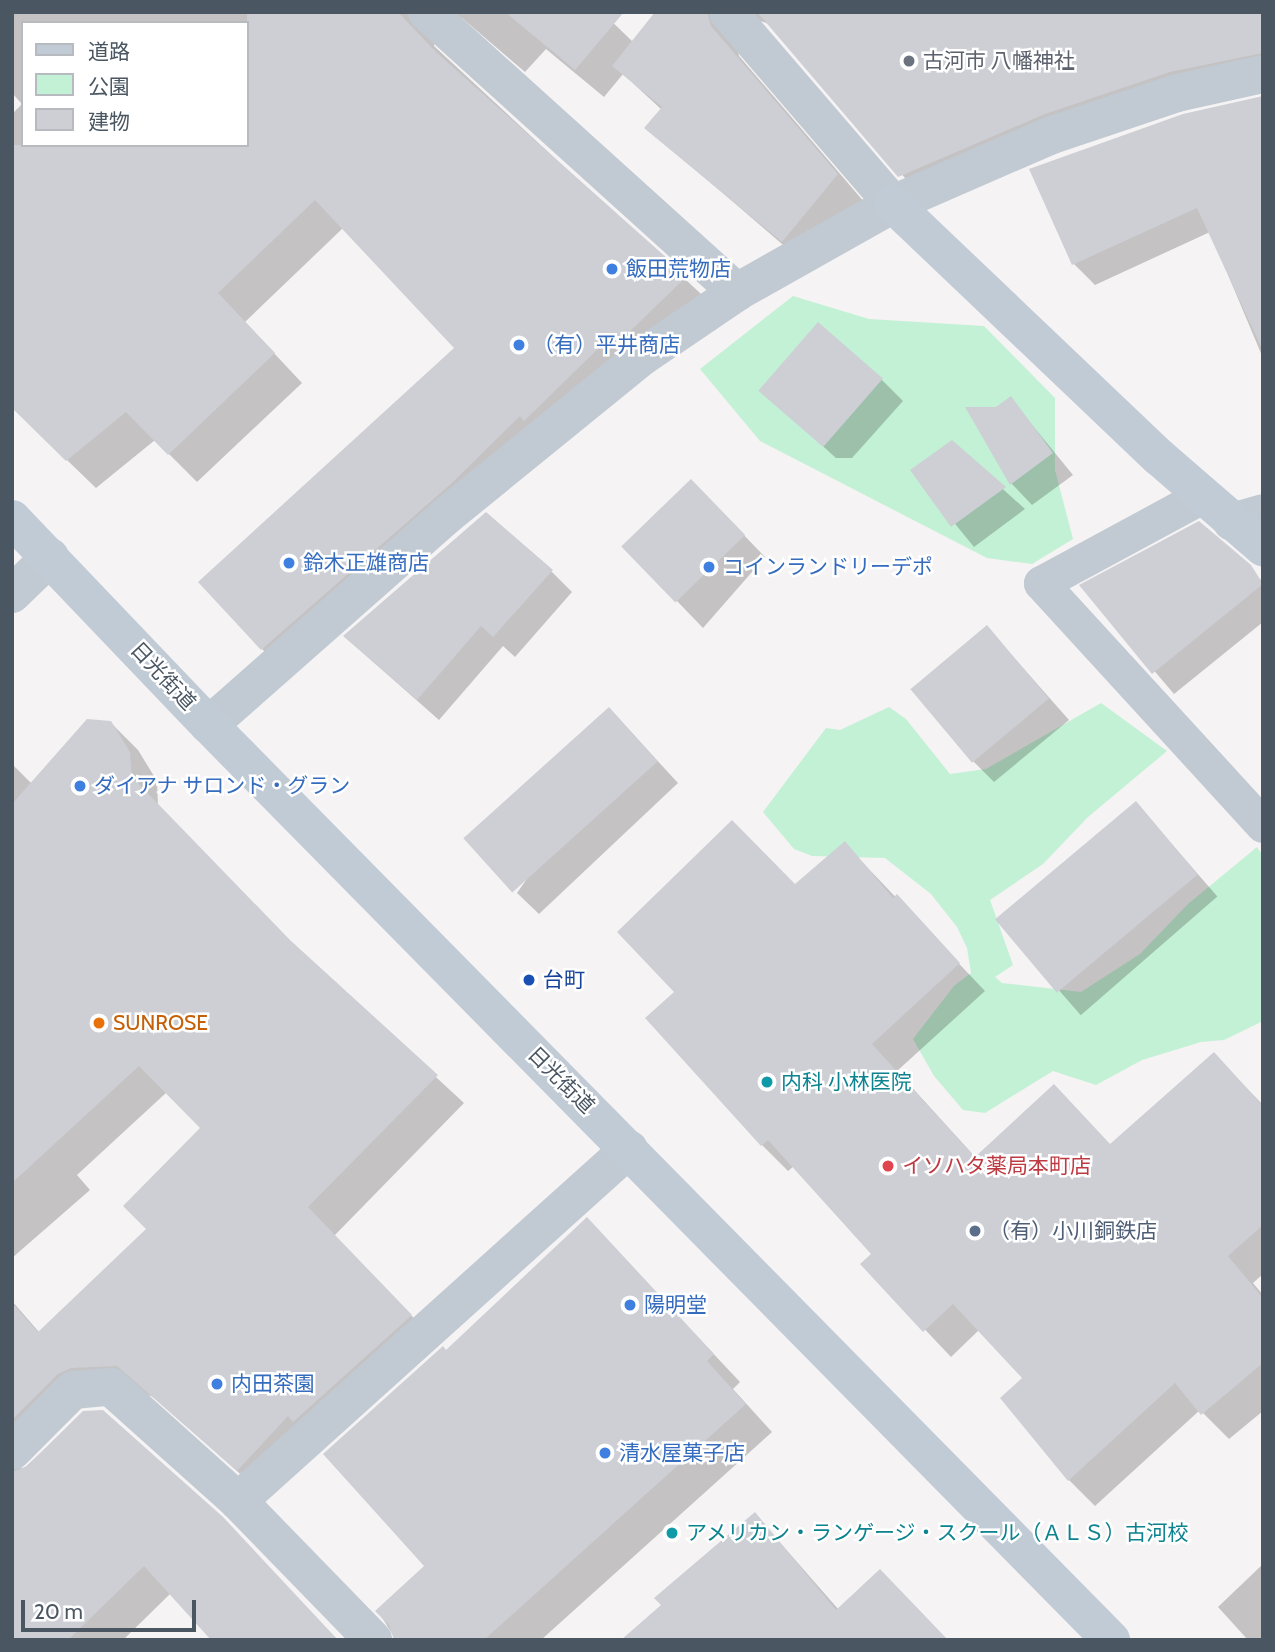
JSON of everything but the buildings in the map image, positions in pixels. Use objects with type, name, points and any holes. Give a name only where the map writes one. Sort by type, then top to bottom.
[{"type":"main road","points":[[893,204],[1202,496],[1247,518],[1263,547]]},
{"type":"main road","name":"日光街道","points":[[12,519],[209,725],[1111,1640]]},
{"type":"street","points":[[427,12],[737,292]]},
{"type":"street","points":[[728,12],[893,204]]},
{"type":"street","points":[[209,725],[446,516],[643,356],[737,292],[893,204],[1052,135],[1177,93],[1263,74]]},
{"type":"street","points":[[12,594],[50,557]]},
{"type":"street","points":[[238,1501],[629,1149]]},
{"type":"street","points":[[12,1451],[73,1390],[111,1387],[238,1501],[373,1640]]},
{"type":"lane","points":[[1202,496],[1041,583],[1263,825]]},
{"type":"green space","points":[[793,296],[869,319],[984,326],[1055,398],[1055,470],[1073,539],[1032,564],[987,558],[760,441],[700,369]]},
{"type":"green space","points":[[1101,703],[1167,751],[1088,817],[1043,864],[990,900],[1013,965],[995,977],[1002,983],[1081,992],[1140,954],[1188,904],[1257,847],[1263,856],[1263,1021],[1224,1040],[1201,1042],[1142,1060],[1096,1085],[1053,1071],[985,1113],[963,1110],[934,1076],[913,1039],[954,986],[971,973],[967,948],[957,927],[931,894],[885,858],[812,856],[794,849],[763,812],[826,728],[840,730],[889,707],[906,719],[950,774],[986,769]]},
{"type":"place","name":"古河市 八幡神社","points":[[909,61]]},
{"type":"place","name":"飯田荒物店","points":[[612,269]]},
{"type":"place","name":"（有）平井商店","points":[[519,345]]},
{"type":"place","name":"鈴木正雄商店","points":[[289,563]]},
{"type":"place","name":"コインランドリーデポ","points":[[709,567]]},
{"type":"place","name":"ダイアナ サロンド・グラン","points":[[80,786]]},
{"type":"place","name":"台町","points":[[529,980]]},
{"type":"place","name":"SUNROSE","points":[[99,1023]]},
{"type":"place","name":"内科 小林医院","points":[[767,1082]]},
{"type":"place","name":"イソハタ薬局本町店","points":[[888,1166]]},
{"type":"place","name":"（有）小川銅鉄店","points":[[975,1231]]},
{"type":"place","name":"陽明堂","points":[[630,1305]]},
{"type":"place","name":"内田茶園","points":[[217,1384]]},
{"type":"place","name":"清水屋菓子店","points":[[605,1453]]},
{"type":"place","name":"アメリカン・ランゲージ・スクール（ＡＬＳ）古河校","points":[[672,1533]]}]
